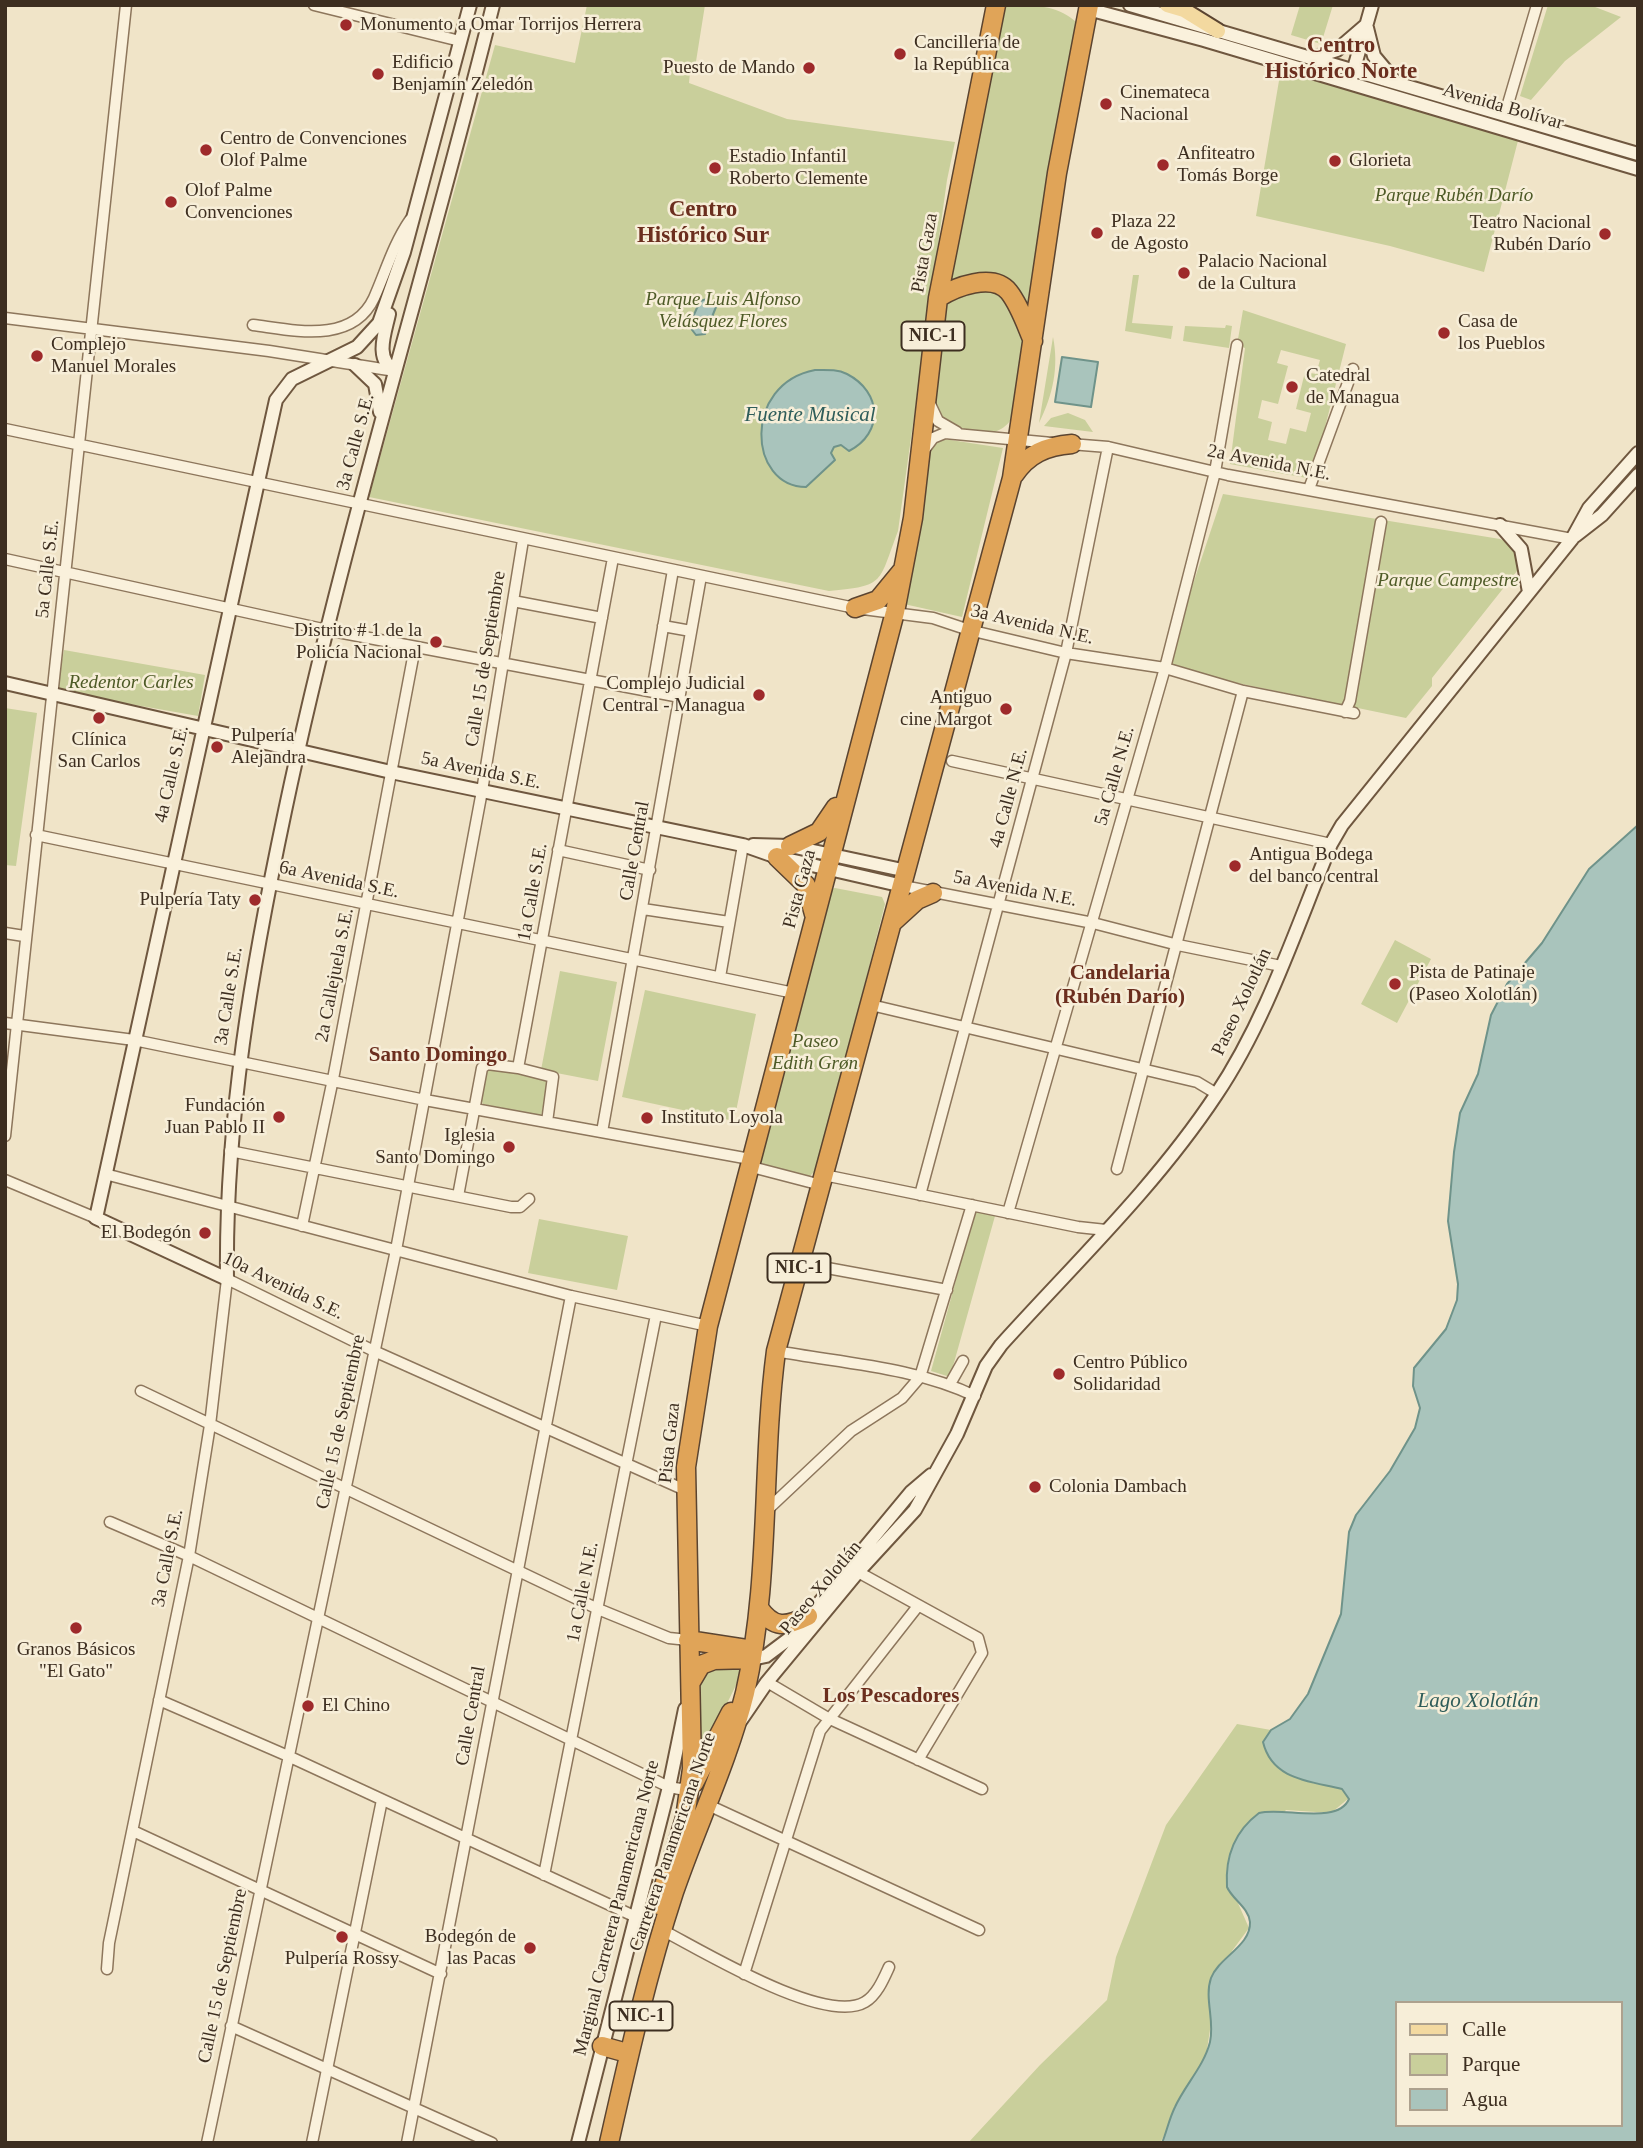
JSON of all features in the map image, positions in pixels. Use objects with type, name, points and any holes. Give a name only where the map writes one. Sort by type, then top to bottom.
[{"type":"highway","name":"NIC-1","points":[[748,1677],[759,1608],[766,1511],[767,1448],[776,1351],[1012,478],[1084,7]]},
{"type":"highway","name":"Pista Gaza","points":[[691,1786],[691,1682],[685,1490],[688,1448],[708,1326],[905,566],[938,298],[992,11]]},
{"type":"highway","points":[[938,298],[961,286],[985,284],[1002,287],[1017,304],[1034,341]]},
{"type":"highway","points":[[1012,478],[1027,458],[1037,452],[1072,444]]},
{"type":"highway","points":[[855,608],[878,600],[905,566]]},
{"type":"highway","points":[[813,922],[812,899],[784,852],[823,829],[853,772]]},
{"type":"highway","points":[[894,921],[918,900],[933,893]]},
{"type":"highway","points":[[759,1608],[768,1621],[776,1625],[792,1624],[808,1616]]},
{"type":"highway","points":[[688,1640],[752,1655]]},
{"type":"highway","points":[[691,1682],[701,1664],[752,1655]]},
{"type":"highway","points":[[691,1786],[748,1677]]},
{"type":"highway","name":"Carretera Panamericana Norte","points":[[609,2143],[662,1930],[735,1728],[748,1677]]},
{"type":"highway","name":"Carretera Panamericana Norte","points":[[598,2143],[652,1924],[685,1818],[691,1786]]},
{"type":"highway","points":[[602,2046],[620,2051]]},
{"type":"main road","points":[[1167,5],[1218,31]]},
{"type":"street","name":"5a Calle S.E.","points":[[5,1136],[24,936],[93,331],[126,5]]},
{"type":"street","points":[[314,5],[460,41]]},
{"type":"street","points":[[395,371],[384,361],[382,344],[470,5]]},
{"type":"street","name":"3a Calle S.E.","points":[[107,1969],[108,1943],[189,1556],[210,1425],[227,1279],[230,1152],[238,1060],[269,884],[327,629],[493,5]]},
{"type":"street","points":[[1130,5],[1183,12]]},
{"type":"street","points":[[1351,77],[1373,5]]},
{"type":"street","points":[[1505,114],[1537,5]]},
{"type":"street","name":"Avenida Bolívar","points":[[1084,7],[1351,77],[1638,169]]},
{"type":"street","points":[[1308,58],[1337,50],[1367,24]]},
{"type":"street","points":[[1367,24],[1374,56],[1398,85]]},
{"type":"street","name":"Avenida Bolívar","points":[[1218,31],[1308,58],[1351,77],[1398,85],[1638,154]]},
{"type":"street","points":[[253,326],[324,332],[353,322],[370,306],[393,245],[414,214]]},
{"type":"street","points":[[322,361],[349,352],[371,334],[384,313],[404,252]]},
{"type":"street","points":[[5,318],[269,351],[395,371]]},
{"type":"street","name":"5a Calle N.E.","points":[[1008,1213],[1093,923],[1125,798],[1165,668],[1214,472],[1237,345]]},
{"type":"street","name":"4a Calle S.E.","points":[[96,1217],[172,863],[278,396],[292,379],[322,361]]},
{"type":"street","points":[[355,366],[377,387],[380,426]]},
{"type":"street","points":[[1309,489],[1353,369]]},
{"type":"street","points":[[926,393],[938,421],[957,433]]},
{"type":"street","points":[[5,429],[359,505]]},
{"type":"street","points":[[919,460],[933,438],[957,433]]},
{"type":"street","name":"2a Avenida N.E.","points":[[957,433],[1108,447],[1214,472],[1572,539]]},
{"type":"street","name":"4a Calle N.E.","points":[[920,1195],[1066,653],[1108,447]]},
{"type":"street","name":"Paseo Xolotlán","points":[[735,1728],[767,1682],[858,1572],[915,1510],[975,1396],[986,1366],[1000,1345],[1106,1230],[1182,1142],[1217,1094],[1250,1036],[1331,844],[1342,825],[1572,539],[1589,508],[1638,453]]},
{"type":"street","name":"Paseo Xolotlán","points":[[1572,539],[1602,515],[1638,475]]},
{"type":"street","name":"3a Avenida N.E.","points":[[359,505],[855,608],[933,618],[969,630],[1066,653],[1165,668],[1243,691],[1349,713],[1381,522]]},
{"type":"street","points":[[1500,524],[1521,549],[1529,592]]},
{"type":"street","name":"Calle 15 de Septiembre","points":[[207,2143],[396,1250],[482,791],[523,540]]},
{"type":"street","name":"1a Calle S.E.","points":[[518,1068],[613,558]]},
{"type":"street","points":[[5,559],[415,647],[680,697]]},
{"type":"street","points":[[652,691],[673,570]]},
{"type":"street","name":"Calle Central","points":[[602,1132],[635,960],[701,576]]},
{"type":"street","points":[[513,601],[602,618]]},
{"type":"street","points":[[663,626],[691,631]]},
{"type":"street","name":"2a Callejuela S.E.","points":[[302,1226],[333,1079],[415,647]]},
{"type":"street","points":[[5,683],[298,749]]},
{"type":"street","points":[[1117,1169],[1243,691]]},
{"type":"street","name":"5a Avenida S.E.","points":[[298,749],[391,772],[657,828]]},
{"type":"street","points":[[952,761],[1331,844]]},
{"type":"street","name":"5a Avenida N.E.","points":[[657,828],[784,852],[905,879],[933,893],[1093,923],[1178,945],[1280,966]]},
{"type":"street","name":"6a Avenida S.E.","points":[[36,835],[794,993]]},
{"type":"street","points":[[720,977],[743,845]]},
{"type":"street","points":[[558,850],[650,870]]},
{"type":"street","points":[[643,909],[729,922]]},
{"type":"street","points":[[5,933],[24,936]]},
{"type":"street","points":[[871,1005],[1197,1082],[1217,1094]]},
{"type":"street","points":[[5,1023],[134,1040],[425,1100],[602,1132],[822,1180],[920,1195],[1106,1230]]},
{"type":"street","points":[[458,1196],[482,1068],[494,1063],[553,1077],[547,1122]]},
{"type":"street","points":[[230,1152],[511,1207],[520,1207],[529,1199]]},
{"type":"street","points":[[105,1174],[571,1296],[708,1326]]},
{"type":"street","name":"10a Avenida S.E.","points":[[5,1180],[96,1217],[374,1351],[685,1490]]},
{"type":"street","points":[[766,1511],[851,1431],[902,1398],[920,1377],[972,1205]]},
{"type":"street","points":[[800,1263],[947,1290]]},
{"type":"street","name":"Calle Central","points":[[407,2143],[543,1428],[571,1296]]},
{"type":"street","name":"1a Calle N.E.","points":[[544,1875],[656,1315]]},
{"type":"street","points":[[776,1351],[920,1377],[950,1384],[975,1396]]},
{"type":"street","points":[[950,1384],[963,1361]]},
{"type":"street","points":[[141,1391],[597,1609],[669,1638],[688,1640]]},
{"type":"street","name":"Paseo Xolotlán","points":[[752,1655],[766,1656],[778,1648],[911,1492],[934,1472]]},
{"type":"street","points":[[110,1521],[189,1556],[669,1787],[680,1789],[691,1786]]},
{"type":"street","points":[[858,1572],[978,1638],[982,1653],[918,1760]]},
{"type":"street","points":[[744,1974],[820,1731],[918,1605]]},
{"type":"street","name":"Marginal Carretera Panamericana Norte","points":[[578,2143],[669,1787],[691,1682]]},
{"type":"street","points":[[767,1682],[828,1718],[982,1789]]},
{"type":"street","points":[[159,1700],[288,1756],[636,1917]]},
{"type":"street","points":[[312,2143],[382,1800]]},
{"type":"street","points":[[706,1804],[979,1930]]},
{"type":"street","points":[[133,1831],[441,1974]]},
{"type":"street","points":[[662,1930],[744,1974],[816,2004],[837,2007],[865,2002],[879,1987],[889,1967]]},
{"type":"street","points":[[231,2026],[492,2143]]},
{"type":"green space","name":"Parque Luis Alfonso Velásquez Flores","points":[[587,5],[705,5],[694,74],[690,73],[689,83],[787,119],[955,142],[947,180],[898,531],[882,572],[871,584],[829,591],[369,497],[495,45],[575,63]]},
{"type":"green space","points":[[1002,5],[1032,5],[1051,9],[1069,16],[1077,23],[1045,188],[1015,415],[1006,426],[984,434],[957,429],[943,419],[936,407],[934,386],[948,295]]},
{"type":"green space","points":[[1300,5],[1333,5],[1321,44],[1291,35]]},
{"type":"green space","points":[[1548,5],[1590,5],[1621,17],[1565,61],[1531,100],[1520,96]]},
{"type":"green space","name":"Parque Rubén Darío","points":[[1282,63],[1520,133],[1484,272],[1390,246],[1256,216]]},
{"type":"green space","points":[[1133,275],[1139,275],[1132,323],[1173,326],[1171,339],[1125,331]]},
{"type":"green space","points":[[1243,310],[1346,344],[1312,479],[1230,464],[1245,348],[1237,345]],"holes":[[[1281,350],[1320,360],[1316,374],[1305,372],[1296,409],[1311,413],[1306,432],[1290,428],[1286,444],[1268,440],[1272,422],[1258,418],[1262,400],[1278,404],[1288,366],[1277,363]]]},
{"type":"green space","points":[[1226,325],[1232,326],[1229,348],[1183,341],[1185,326],[1225,328]]},
{"type":"green space","points":[[1053,337],[1053,381],[1039,423]]},
{"type":"green space","points":[[1068,413],[1085,420],[1093,432],[1044,426],[1051,418]]},
{"type":"green space","points":[[944,439],[1003,448],[962,617],[904,604],[915,554],[929,452],[937,441]]},
{"type":"green space","name":"Parque Campestre","points":[[1223,494],[1500,539],[1512,544],[1520,562],[1517,571],[1432,678],[1432,686],[1406,718],[1165,668]]},
{"type":"green space","name":"Redentor Carles","points":[[64,650],[205,675],[198,716],[56,691]]},
{"type":"green space","points":[[5,708],[37,713],[16,866],[5,865]]},
{"type":"green space","name":"Paseo Edith Grøn","points":[[831,889],[882,897],[885,904],[818,1168],[810,1176],[765,1165],[761,1162],[761,1151]]},
{"type":"green space","name":"Pista de Patinaje (Paseo Xolotlán)","points":[[1395,940],[1431,959],[1397,1023],[1361,1004]]},
{"type":"green space","points":[[560,971],[617,982],[598,1081],[541,1070]]},
{"type":"green space","points":[[645,990],[756,1014],[734,1121],[622,1097]]},
{"type":"green space","points":[[490,1069],[549,1080],[541,1116],[483,1104],[482,1085]]},
{"type":"green space","points":[[975,1211],[995,1216],[950,1377],[931,1371]]},
{"type":"green space","points":[[539,1219],[628,1236],[617,1290],[528,1273]]},
{"type":"green space","points":[[743,1665],[743,1671],[697,1764],[699,1678],[722,1666]]},
{"type":"green space","points":[[1237,1724],[1271,1730],[1263,1742],[1313,1783],[1342,1789],[1349,1798],[1331,1813],[1286,1810],[1226,1876],[1249,1928],[1232,1951],[1211,2023],[1206,2056],[1160,2143],[968,2143],[1040,2065],[1107,2000],[1116,1957],[1166,1825]]},
{"type":"water","points":[[707,299],[716,307],[705,334],[696,335],[689,326],[700,301]]},
{"type":"water","points":[[1062,357],[1098,362],[1091,407],[1055,402]]},
{"type":"water","name":"Fuente Musical","points":[[815,370],[839,371],[859,382],[867,391],[874,412],[873,423],[860,443],[849,451],[841,445],[834,447],[831,453],[835,460],[806,487],[787,483],[773,471],[764,454],[761,434],[765,413],[775,394],[791,379]]},
{"type":"water","name":"Lago Xolotlán","points":[[1638,825],[1638,2143],[1162,2143],[1175,2107],[1210,2042],[1211,1978],[1240,1945],[1249,1930],[1247,1912],[1227,1887],[1230,1855],[1238,1836],[1259,1813],[1322,1813],[1343,1807],[1349,1799],[1342,1789],[1305,1781],[1284,1771],[1268,1755],[1263,1742],[1271,1730],[1290,1719],[1308,1694],[1341,1614],[1349,1532],[1356,1515],[1390,1471],[1415,1428],[1420,1408],[1413,1386],[1414,1368],[1446,1329],[1457,1300],[1458,1284],[1448,1221],[1460,1113],[1478,1074],[1491,1015],[1507,984],[1542,943],[1589,869]]},
{"type":"place","name":"Monumento a Omar Torrijos Herrera","points":[[346,25]]},
{"type":"place","name":"Cancillería de la República","points":[[900,54]]},
{"type":"place","name":"Puesto de Mando","points":[[809,68]]},
{"type":"place","name":"Edificio Benjamín Zeledón","points":[[378,74]]},
{"type":"place","name":"Cinemateca Nacional","points":[[1106,104]]},
{"type":"place","name":"Centro de Convenciones Olof Palme","points":[[206,150]]},
{"type":"place","name":"Glorieta","points":[[1335,161]]},
{"type":"place","name":"Anfiteatro Tomás Borge","points":[[1163,165]]},
{"type":"place","name":"Estadio Infantil Roberto Clemente","points":[[715,168]]},
{"type":"place","name":"Olof Palme Convenciones","points":[[171,202]]},
{"type":"place","name":"Plaza 22 de Agosto","points":[[1097,233]]},
{"type":"place","name":"Teatro Nacional Rubén Darío","points":[[1605,234]]},
{"type":"place","name":"Palacio Nacional de la Cultura","points":[[1184,273]]},
{"type":"place","name":"Casa de los Pueblos","points":[[1444,333]]},
{"type":"place","name":"Complejo Manuel Morales","points":[[37,356]]},
{"type":"place","name":"Catedral de Managua","points":[[1292,387]]},
{"type":"place","name":"Distrito # 1 de la Policía Nacional","points":[[436,642]]},
{"type":"place","name":"Complejo Judicial Central - Managua","points":[[759,695]]},
{"type":"place","name":"Antiguo cine Margot","points":[[1006,709]]},
{"type":"place","name":"Clínica San Carlos","points":[[99,718]]},
{"type":"place","name":"Pulpería Alejandra","points":[[217,747]]},
{"type":"place","name":"Antigua Bodega del banco central","points":[[1235,866]]},
{"type":"place","name":"Pulpería Taty","points":[[255,900]]},
{"type":"place","name":"Pista de Patinaje (Paseo Xolotlán)","points":[[1395,984]]},
{"type":"place","name":"Fundación Juan Pablo II","points":[[279,1117]]},
{"type":"place","name":"Instituto Loyola","points":[[647,1118]]},
{"type":"place","name":"Iglesia Santo Domingo","points":[[509,1147]]},
{"type":"place","name":"El Bodegón","points":[[205,1233]]},
{"type":"place","name":"Centro Público Solidaridad","points":[[1059,1374]]},
{"type":"place","name":"Colonia Dambach","points":[[1035,1487]]},
{"type":"place","name":"Granos Básicos \"El Gato\"","points":[[76,1628]]},
{"type":"place","name":"El Chino","points":[[308,1706]]},
{"type":"place","name":"Pulpería Rossy","points":[[342,1937]]},
{"type":"place","name":"Bodegón de las Pacas","points":[[530,1948]]},
{"type":"district","name":"Centro Histórico Norte","points":[[1341,59]]},
{"type":"district","name":"Centro Histórico Sur","points":[[703,223]]},
{"type":"district","name":"Candelaria (Rubén Darío)","points":[[1120,986]]},
{"type":"district","name":"Santo Domingo","points":[[438,1056]]},
{"type":"district","name":"Los Pescadores","points":[[891,1697]]}]
